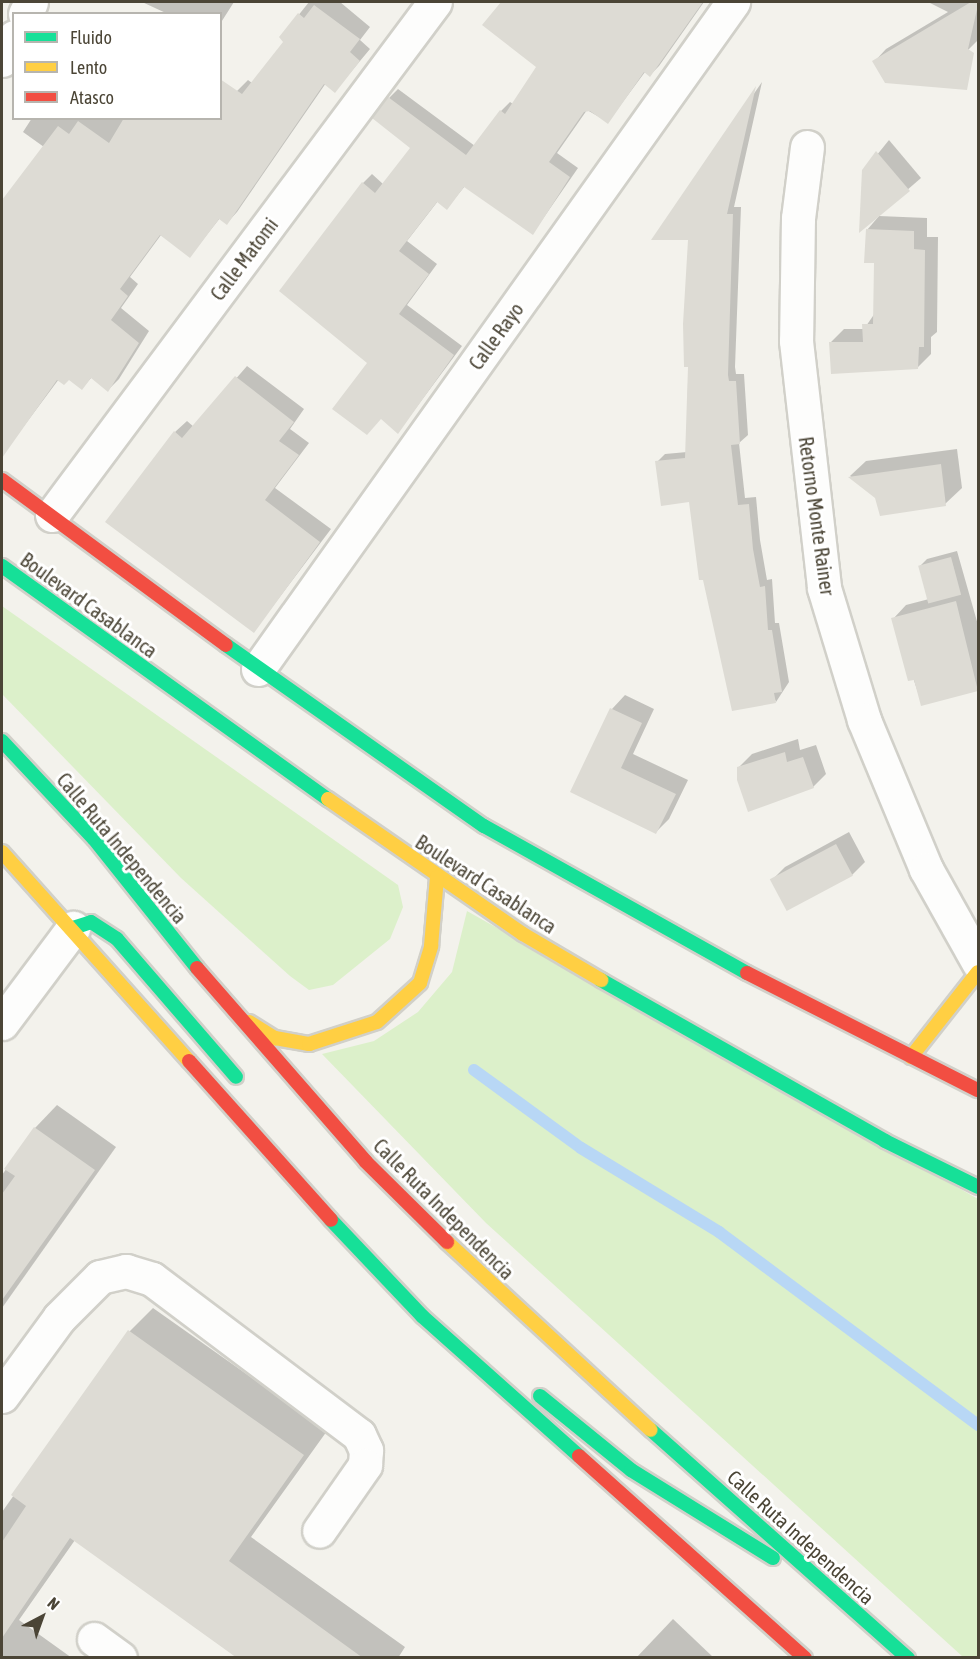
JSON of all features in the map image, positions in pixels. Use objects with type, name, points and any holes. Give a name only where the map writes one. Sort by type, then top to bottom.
[{"type":"main road","points":[[2,480],[258,669],[484,826],[694,946],[978,1090]]},
{"type":"main road","name":"Boulevard Casablanca","points":[[2,566],[437,877],[523,934],[705,1041],[885,1141],[978,1187]]},
{"type":"main road","name":"Calle Ruta Independencia","points":[[2,741],[94,839],[230,1010],[366,1162],[466,1261],[908,1658]]},
{"type":"main road","points":[[2,852],[73,928],[353,1244],[422,1316],[805,1658]]},
{"type":"main road","points":[[230,1010],[275,1038],[309,1044],[377,1023],[420,983],[432,946],[437,877]]},
{"type":"main road","points":[[73,928],[91,922],[117,939],[246,1089]]},
{"type":"main road","points":[[911,1057],[978,972]]},
{"type":"main road","points":[[532,1389],[631,1470],[854,1610]]},
{"type":"street","name":"Calle Matomi","points":[[52,515],[435,2]]},
{"type":"street","name":"Calle Rayo","points":[[258,669],[733,2]]},
{"type":"street","points":[[2,60],[12,41]]},
{"type":"street","name":"Retorno Monte Rainer","points":[[807,147],[798,218],[796,341],[824,588],[877,752],[926,869],[978,962]]},
{"type":"street","points":[[2,1023],[73,928]]},
{"type":"street","points":[[2,1396],[59,1318],[100,1277],[126,1271],[152,1279],[359,1435],[366,1450],[365,1465],[319,1531]]},
{"type":"street","points":[[94,1639],[120,1658]]},
{"type":"green space","points":[[2,606],[398,885],[403,907],[390,939],[333,985],[309,990],[290,976],[181,878],[2,694]]},
{"type":"green space","points":[[467,911],[978,1199],[978,1657],[963,1657],[486,1223],[322,1054],[374,1041],[418,1012],[452,972]]},
{"type":"building","points":[[501,2],[703,2],[650,77],[644,72],[608,124],[590,111],[584,112],[549,162],[570,177],[533,235],[464,187],[447,210],[437,202],[399,251],[429,274],[399,314],[454,355],[398,434],[381,419],[367,435],[332,409],[367,363],[279,291],[362,182],[375,193],[410,148],[372,118],[388,97],[466,155],[500,110],[505,114],[536,67],[482,25]]},
{"type":"building","points":[[971,2],[978,2],[978,5],[968,49],[974,53],[967,90],[885,83],[872,61]]},
{"type":"building","points":[[314,5],[360,39],[350,52],[360,61],[335,93],[324,84],[227,225],[219,219],[190,258],[160,235],[120,289],[128,296],[111,320],[139,343],[108,392],[91,378],[82,390],[69,380],[64,385],[57,380],[2,458],[2,200],[58,126],[69,134],[78,121],[109,143],[123,120],[222,120],[222,80],[242,94],[283,42],[279,37],[298,13],[304,18]]},
{"type":"building","points":[[756,86],[727,214],[733,214],[728,375],[729,381],[736,381],[740,444],[731,445],[738,505],[749,504],[753,549],[760,587],[765,586],[768,630],[772,630],[782,692],[774,693],[776,703],[732,711],[703,580],[699,580],[689,502],[661,506],[655,461],[685,458],[688,367],[684,367],[683,324],[688,240],[651,240]]},
{"type":"building","points":[[876,151],[910,191],[859,233],[862,170]]},
{"type":"building","points":[[866,229],[914,231],[914,249],[925,250],[924,347],[919,347],[918,369],[831,374],[829,342],[863,342],[862,324],[873,324],[874,263],[864,263]]},
{"type":"building","points":[[235,376],[294,422],[279,441],[299,455],[265,500],[320,542],[254,633],[105,522],[174,431],[182,438]]},
{"type":"building","points":[[941,464],[946,506],[880,516],[875,498],[848,477]]},
{"type":"building","points":[[951,557],[961,595],[928,603],[918,566]]},
{"type":"building","points":[[956,601],[978,691],[921,706],[914,680],[908,681],[891,618]]},
{"type":"building","points":[[610,708],[642,723],[621,768],[676,794],[656,834],[570,792]]},
{"type":"building","points":[[785,752],[787,762],[803,757],[814,788],[748,812],[737,780],[737,767]]},
{"type":"building","points":[[836,844],[853,876],[787,911],[770,879]]},
{"type":"building","points":[[34,1127],[95,1170],[2,1300],[2,1194],[15,1176],[4,1169]]},
{"type":"building","points":[[128,1330],[304,1455],[229,1561],[363,1658],[237,1658],[70,1538],[2,1638],[2,1542],[26,1506],[11,1495]]},
{"type":"waterway","points":[[474,1070],[581,1148],[719,1232],[978,1425]]},
{"type":"traffic: fast","points":[[2,566],[328,799]]},
{"type":"traffic: fast","points":[[226,645],[484,826],[747,973]]},
{"type":"traffic: fast","points":[[2,741],[94,839],[197,968]]},
{"type":"traffic: fast","points":[[73,928],[91,922],[117,939],[236,1077]]},
{"type":"traffic: fast","points":[[601,980],[885,1141],[978,1187]]},
{"type":"traffic: fast","points":[[331,1220],[422,1316],[579,1456]]},
{"type":"traffic: fast","points":[[540,1396],[631,1470],[773,1558]]},
{"type":"traffic: fast","points":[[651,1430],[908,1658]]},
{"type":"traffic: slow","points":[[328,799],[523,934],[601,980]]},
{"type":"traffic: slow","points":[[2,852],[189,1061]]},
{"type":"traffic: slow","points":[[249,1022],[275,1038],[309,1044],[377,1022],[420,983],[431,946],[437,877]]},
{"type":"traffic: slow","points":[[911,1057],[978,972]]},
{"type":"traffic: slow","points":[[447,1242],[651,1430]]},
{"type":"traffic: jam","points":[[2,480],[226,645]]},
{"type":"traffic: jam","points":[[197,968],[366,1162],[447,1242]]},
{"type":"traffic: jam","points":[[747,973],[978,1090]]},
{"type":"traffic: jam","points":[[189,1061],[331,1220]]},
{"type":"traffic: jam","points":[[579,1456],[805,1658]]}]
